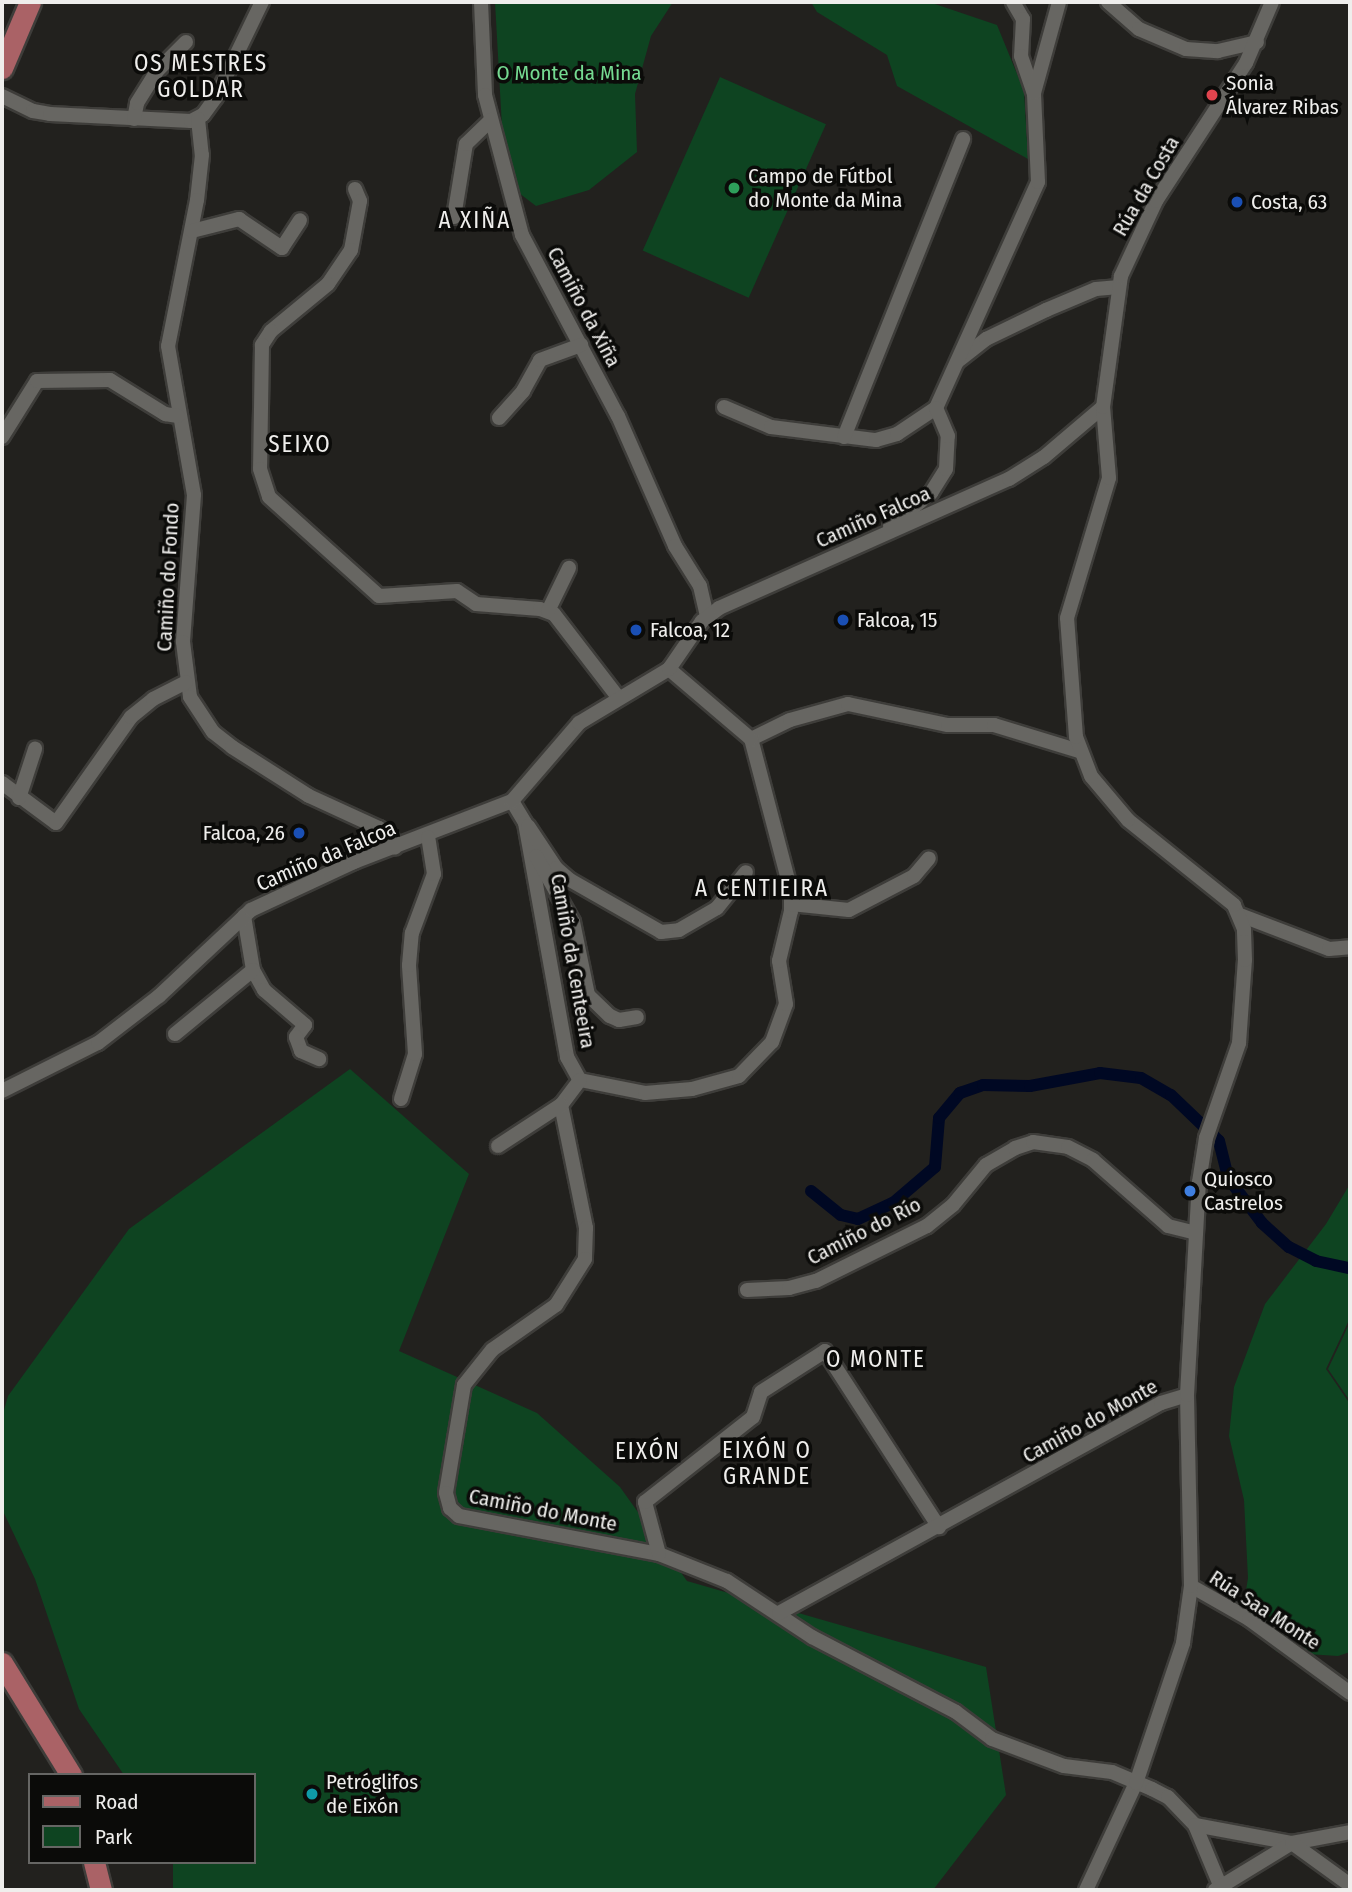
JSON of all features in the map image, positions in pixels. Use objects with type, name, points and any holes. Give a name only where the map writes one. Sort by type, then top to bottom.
[{"type":"main road","points":[[2,35],[16,2]]},
{"type":"main road","points":[[2,68],[30,2]]},
{"type":"main road","points":[[2,1663],[70,1773]]},
{"type":"main road","points":[[2,1685],[55,1773]]},
{"type":"main road","points":[[94,1864],[101,1890]]},
{"type":"main road","points":[[108,1864],[114,1890]]},
{"type":"street","name":"Camiño da Xiña","points":[[481,2],[485,95],[522,235],[581,345],[676,547],[700,586],[707,616]]},
{"type":"street","points":[[724,407],[771,428],[888,439],[936,408],[958,361],[965,337],[1038,182],[1034,93],[1021,56],[1023,19],[1013,2]]},
{"type":"street","points":[[1034,93],[1059,2]]},
{"type":"street","points":[[1108,2],[1139,29],[1186,49],[1218,51],[1257,42]]},
{"type":"street","name":"Rúa da Costa","points":[[1079,751],[1068,674],[1066,618],[1110,478],[1104,407],[1119,287],[1156,201],[1257,42],[1272,2]]},
{"type":"street","points":[[4,97],[33,111],[134,119],[198,119],[216,97],[258,3]]},
{"type":"street","points":[[134,119],[137,103],[157,71],[186,42]]},
{"type":"street","name":"Camiño do Fondo","points":[[198,119],[202,155],[192,231],[169,330],[178,416],[194,495],[183,642],[186,682],[196,712],[213,732],[309,796],[379,828],[392,838],[395,848]]},
{"type":"street","points":[[454,217],[466,144],[491,120]]},
{"type":"street","points":[[844,436],[963,139]]},
{"type":"street","points":[[355,190],[360,201],[351,250],[328,284],[271,331],[262,345],[262,484],[269,497],[379,596],[448,590],[483,606],[548,611],[571,633],[618,697]]},
{"type":"street","points":[[192,231],[239,219],[282,248],[300,220]]},
{"type":"street","points":[[965,337],[1004,329],[1096,289],[1119,287]]},
{"type":"street","points":[[979,306],[985,334]]},
{"type":"street","points":[[958,361],[985,334]]},
{"type":"street","points":[[499,418],[523,391],[540,360],[581,345]]},
{"type":"street","points":[[2,437],[37,381],[110,380],[165,414],[178,416]]},
{"type":"street","name":"Camiño Falcoa","points":[[668,669],[707,616],[1009,479],[1044,457],[1104,407]]},
{"type":"street","points":[[868,543],[940,483],[948,436],[936,408]]},
{"type":"street","points":[[548,611],[569,568]]},
{"type":"street","points":[[668,669],[751,739],[790,720],[848,704],[948,725],[994,725],[1079,751],[1118,811],[1225,894],[1240,915],[1245,960],[1239,1044],[1206,1138],[1196,1233],[1187,1395],[1191,1586],[1183,1643],[1136,1783],[1086,1890]]},
{"type":"street","name":"Camiño da Falcoa","points":[[2,1091],[98,1043],[159,996],[244,916],[309,882],[428,837],[512,801],[579,723],[668,669]]},
{"type":"street","points":[[2,783],[55,823],[131,718],[153,699],[186,682]]},
{"type":"street","name":"Camiño da Centeeira","points":[[525,823],[567,1057],[580,1080],[645,1093],[692,1089],[739,1076],[772,1042],[786,1004],[779,961],[791,904],[751,739]]},
{"type":"street","points":[[19,798],[35,749]]},
{"type":"street","name":"Camiño da Centeeira","points":[[512,801],[556,868],[570,880],[661,932],[679,930],[717,908],[746,872]]},
{"type":"street","points":[[401,1099],[415,1054],[409,965],[412,933],[434,874],[428,837]]},
{"type":"street","name":"Camiño da Centeeira","points":[[530,847],[572,922],[588,995],[619,1020],[637,1017]]},
{"type":"street","points":[[791,904],[849,909],[914,876],[929,858]]},
{"type":"street","points":[[1240,915],[1329,949],[1350,947]]},
{"type":"street","points":[[244,916],[253,970],[279,1005],[306,1025],[296,1037],[301,1051],[319,1059]]},
{"type":"street","points":[[175,1034],[253,970]]},
{"type":"street","points":[[498,1146],[561,1105],[580,1080]]},
{"type":"street","name":"Camiño do Monte","points":[[561,1105],[586,1228],[584,1259],[556,1305],[492,1350],[464,1385],[446,1493],[450,1508],[459,1516],[659,1554],[727,1581],[812,1637],[956,1712],[992,1739],[1064,1766],[1112,1772],[1168,1797],[1195,1825]]},
{"type":"street","name":"Camiño do Río","points":[[747,1290],[789,1288],[816,1281],[927,1226],[953,1205],[986,1165],[1015,1147],[1033,1142],[1068,1147],[1093,1160],[1168,1226],[1196,1233]]},
{"type":"street","name":"Camiño do Monte","points":[[659,1554],[645,1502],[753,1418],[761,1392],[825,1351],[939,1527]]},
{"type":"street","name":"Camiño do Monte","points":[[779,1613],[1161,1403],[1187,1395]]},
{"type":"street","name":"Rúa Saa Monte","points":[[1191,1586],[1249,1619],[1350,1693]]},
{"type":"street","points":[[1195,1825],[1219,1889],[1292,1843]]},
{"type":"street","points":[[1195,1825],[1292,1843],[1350,1832]]},
{"type":"street","points":[[1292,1843],[1350,1885]]},
{"type":"green space","name":"O Monte da Mina","points":[[495,2],[673,2],[651,36],[635,94],[637,152],[589,190],[536,206],[515,190],[502,127]]},
{"type":"green space","points":[[811,2],[929,2],[997,25],[1024,91],[1028,159],[897,86],[887,55],[817,12]]},
{"type":"green space","name":"Campo de Fútbol do Monte da Mina","points":[[720,77],[826,124],[749,298],[643,251]]},
{"type":"green space","points":[[350,1069],[469,1174],[399,1351],[537,1413],[620,1487],[687,1581],[986,1667],[1006,1795],[933,1890],[173,1890],[173,1864],[256,1864],[256,1773],[123,1773],[79,1709],[35,1579],[2,1509],[2,1417],[8,1396],[129,1229]]},
{"type":"green space","points":[[1350,1184],[1350,1318],[1326,1369],[1350,1404],[1350,1652],[1338,1656],[1277,1652],[1242,1615],[1248,1578],[1244,1500],[1229,1436],[1234,1387],[1265,1304],[1326,1224]]},
{"type":"green space","points":[[1350,1322],[1350,1401],[1328,1369]]},
{"type":"waterway","points":[[811,1191],[841,1215],[858,1219],[893,1203],[935,1167],[939,1118],[960,1093],[983,1085],[1030,1086],[1100,1073],[1141,1078],[1171,1095],[1219,1141],[1228,1178],[1262,1223],[1289,1247],[1316,1261],[1350,1268]]},
{"type":"place","name":"Sonia Álvarez Ribas","points":[[1212,95]]},
{"type":"place","name":"Campo de Fútbol do Monte da Mina","points":[[734,188]]},
{"type":"place","name":"Costa, 63","points":[[1237,202]]},
{"type":"place","name":"Falcoa, 15","points":[[843,620]]},
{"type":"place","name":"Falcoa, 12","points":[[636,630]]},
{"type":"place","name":"Falcoa, 26","points":[[299,833]]},
{"type":"place","name":"Quiosco Castrelos","points":[[1190,1191]]},
{"type":"place","name":"Petróglifos de Eixón","points":[[312,1794]]},
{"type":"district","name":"OS MESTRES GOLDAR","points":[[201,76]]},
{"type":"district","name":"A XIÑA","points":[[475,220]]},
{"type":"district","name":"SEIXO","points":[[300,444]]},
{"type":"district","name":"A CENTIEIRA","points":[[762,888]]},
{"type":"district","name":"O MONTE","points":[[876,1359]]},
{"type":"district","name":"EIXÓN","points":[[648,1451]]},
{"type":"district","name":"EIXÓN O GRANDE","points":[[767,1463]]}]
